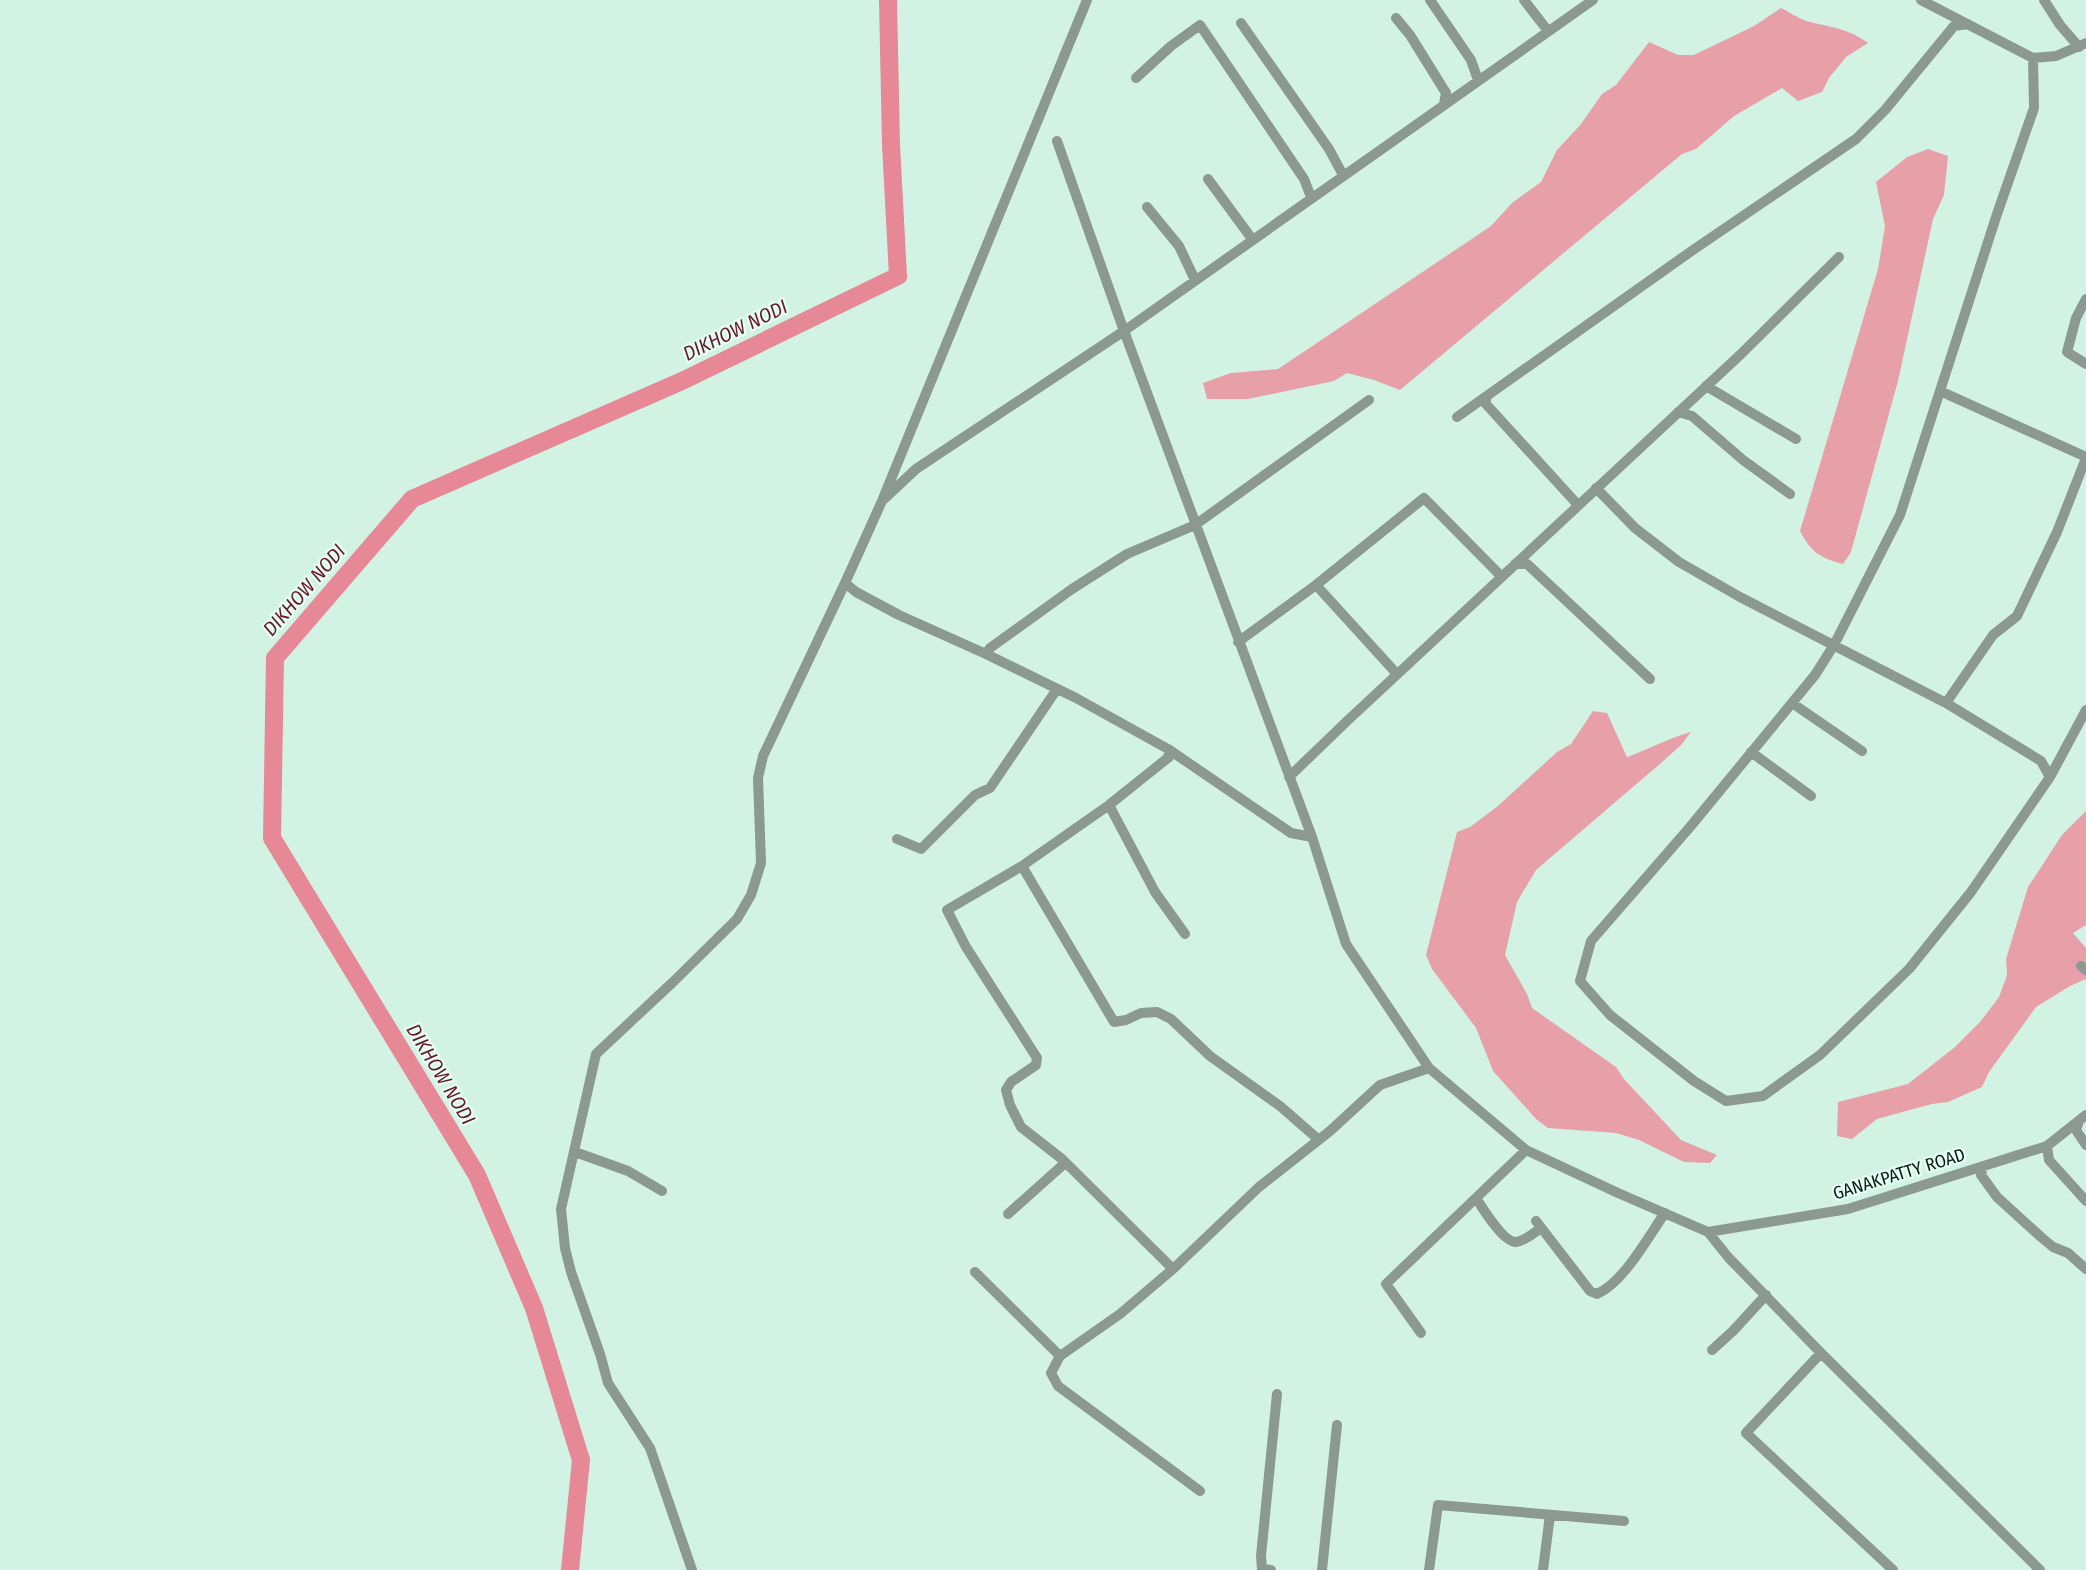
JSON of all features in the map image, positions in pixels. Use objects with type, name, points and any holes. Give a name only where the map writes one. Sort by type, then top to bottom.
[{"type":"street","points":[[692,1570],[650,1448],[608,1383],[565,1248],[561,1209],[596,1054],[737,919],[751,895],[761,863],[758,778],[763,756],[882,501],[1087,0]]},
{"type":"street","points":[[1430,0],[1471,60],[1478,80]]},
{"type":"street","points":[[1524,0],[1548,32]]},
{"type":"street","points":[[882,501],[916,469],[1124,331],[1593,0]]},
{"type":"street","points":[[1921,0],[2033,58],[2056,56],[2082,45],[2060,24],[2044,0]]},
{"type":"street","points":[[1396,18],[1410,35],[1446,93],[1444,104]]},
{"type":"street","points":[[1241,23],[1329,149],[1343,175]]},
{"type":"street","points":[[1457,417],[1693,250],[1856,139],[1885,110],[1954,26],[1968,24]]},
{"type":"street","points":[[1136,78],[1171,46],[1200,25],[1304,179],[1311,197]]},
{"type":"street","points":[[2033,58],[2034,108],[1900,515],[1834,645],[1815,675],[1690,827],[1591,941],[1580,981],[1610,1015],[1695,1081],[1726,1101],[1763,1096],[1820,1055],[1909,969],[1971,892],[2050,777],[2086,710]]},
{"type":"street","points":[[1057,141],[1195,525],[1312,837],[1346,944],[1429,1068],[1526,1150],[1708,1232],[1728,1257],[1821,1353],[2040,1570]]},
{"type":"street","points":[[1208,179],[1252,239]]},
{"type":"street","points":[[1147,207],[1179,246],[1195,280]]},
{"type":"street","points":[[1289,777],[1501,576],[1706,387],[1839,257]]},
{"type":"street","points":[[2086,299],[2076,318],[2067,352],[2086,364]]},
{"type":"street","points":[[1706,387],[1796,439]]},
{"type":"street","points":[[1940,391],[2086,458],[2056,532],[2017,616],[1993,635],[1946,704]]},
{"type":"street","points":[[1487,396],[1485,403],[1578,505]]},
{"type":"street","points":[[986,654],[990,648],[1008,635],[1127,554],[1195,525],[1369,400]]},
{"type":"street","points":[[1678,412],[1692,416],[1743,460],[1790,494]]},
{"type":"street","points":[[1596,488],[1635,528],[1679,562],[1740,597],[1946,704],[2041,761],[2050,777]]},
{"type":"street","points":[[1238,642],[1316,585],[1424,498],[1501,576]]},
{"type":"street","points":[[1515,564],[1527,564],[1650,679]]},
{"type":"street","points":[[845,583],[856,592],[899,615],[1057,689],[1168,749],[1291,833],[1312,837]]},
{"type":"street","points":[[1316,585],[1397,674]]},
{"type":"street","points":[[897,839],[921,849],[975,795],[990,788],[1057,689]]},
{"type":"street","points":[[1792,703],[1862,751]]},
{"type":"street","points":[[1168,749],[1169,757],[1109,805],[1022,866],[947,910],[966,946],[1037,1058],[1036,1065],[1011,1082],[1006,1090],[1018,1123],[1065,1163],[1173,1269]]},
{"type":"street","points":[[1751,752],[1811,796]]},
{"type":"street","points":[[1109,805],[1155,892],[1185,934]]},
{"type":"street","points":[[1022,866],[1114,1022],[1126,1020],[1141,1013],[1157,1012],[1172,1019],[1210,1056],[1280,1106],[1319,1140]]},
{"type":"street","points":[[1200,1491],[1058,1386],[1051,1373],[1060,1356],[1120,1314],[1173,1269],[1259,1187],[1319,1140],[1380,1085],[1429,1068]]},
{"type":"street","points":[[2083,1118],[2076,1130],[2086,1145]]},
{"type":"street","name":"GANAKPATTY ROAD","points":[[1708,1232],[1848,1209],[2047,1146],[2083,1118]]},
{"type":"street","points":[[2047,1146],[2049,1160],[2086,1201]]},
{"type":"street","points":[[1422,1333],[1386,1284],[1526,1150]]},
{"type":"street","points":[[575,1152],[628,1171],[662,1191]]},
{"type":"street","points":[[1008,1214],[1065,1163]]},
{"type":"street","points":[[1983,1166],[1981,1175],[1997,1197],[2053,1247],[2068,1253],[2086,1269]]},
{"type":"street","points":[[1476,1198],[1506,1238],[1513,1242],[1523,1240],[1538,1225],[1590,1291],[1597,1294],[1616,1281],[1665,1213]]},
{"type":"street","points":[[975,1272],[1060,1356]]},
{"type":"street","points":[[1712,1350],[1766,1295]]},
{"type":"street","points":[[1821,1353],[1746,1433],[1893,1570]]},
{"type":"street","points":[[1271,1570],[1262,1569],[1261,1556],[1277,1394]]},
{"type":"street","points":[[1322,1570],[1337,1425]]},
{"type":"street","points":[[1428,1570],[1438,1505],[1624,1521]]},
{"type":"street","points":[[1543,1570],[1550,1515]]},
{"type":"shaded area","points":[[1781,8],[1806,21],[1846,31],[1868,43],[1846,57],[1829,78],[1822,92],[1798,101],[1782,88],[1734,116],[1696,149],[1682,154],[1400,390],[1347,373],[1334,381],[1248,399],[1207,399],[1203,383],[1231,373],[1278,369],[1491,226],[1512,203],[1541,182],[1557,150],[1581,124],[1602,94],[1616,85],[1649,42],[1678,55],[1694,55],[1754,26]]},
{"type":"shaded area","points":[[1928,149],[1948,156],[1944,195],[1933,219],[1898,381],[1851,552],[1843,564],[1817,553],[1800,531],[1878,269],[1885,226],[1876,182],[1907,157]]},
{"type":"shaded area","points":[[1593,711],[1607,713],[1627,757],[1691,732],[1681,745],[1661,763],[1536,870],[1517,902],[1505,955],[1527,994],[1532,1008],[1616,1067],[1624,1079],[1681,1140],[1717,1155],[1710,1163],[1684,1162],[1639,1140],[1616,1133],[1548,1128],[1536,1119],[1493,1071],[1476,1028],[1432,969],[1426,955],[1457,832],[1470,827],[1498,806],[1557,752],[1571,744]]},
{"type":"shaded area","points":[[2086,811],[2086,925],[2073,933],[2086,948],[2086,979],[2036,1007],[1989,1072],[1982,1087],[1948,1102],[1877,1119],[1852,1139],[1837,1136],[1838,1102],[1908,1084],[1955,1047],[1980,1022],[1999,997],[2007,975],[2006,959],[2028,887],[2062,835]]},
{"type":"waterway","name":"DIKHOW NODI","points":[[570,1570],[581,1460],[534,1308],[477,1175],[272,838],[275,658],[412,499],[682,381],[898,276],[891,145],[888,0]]}]
